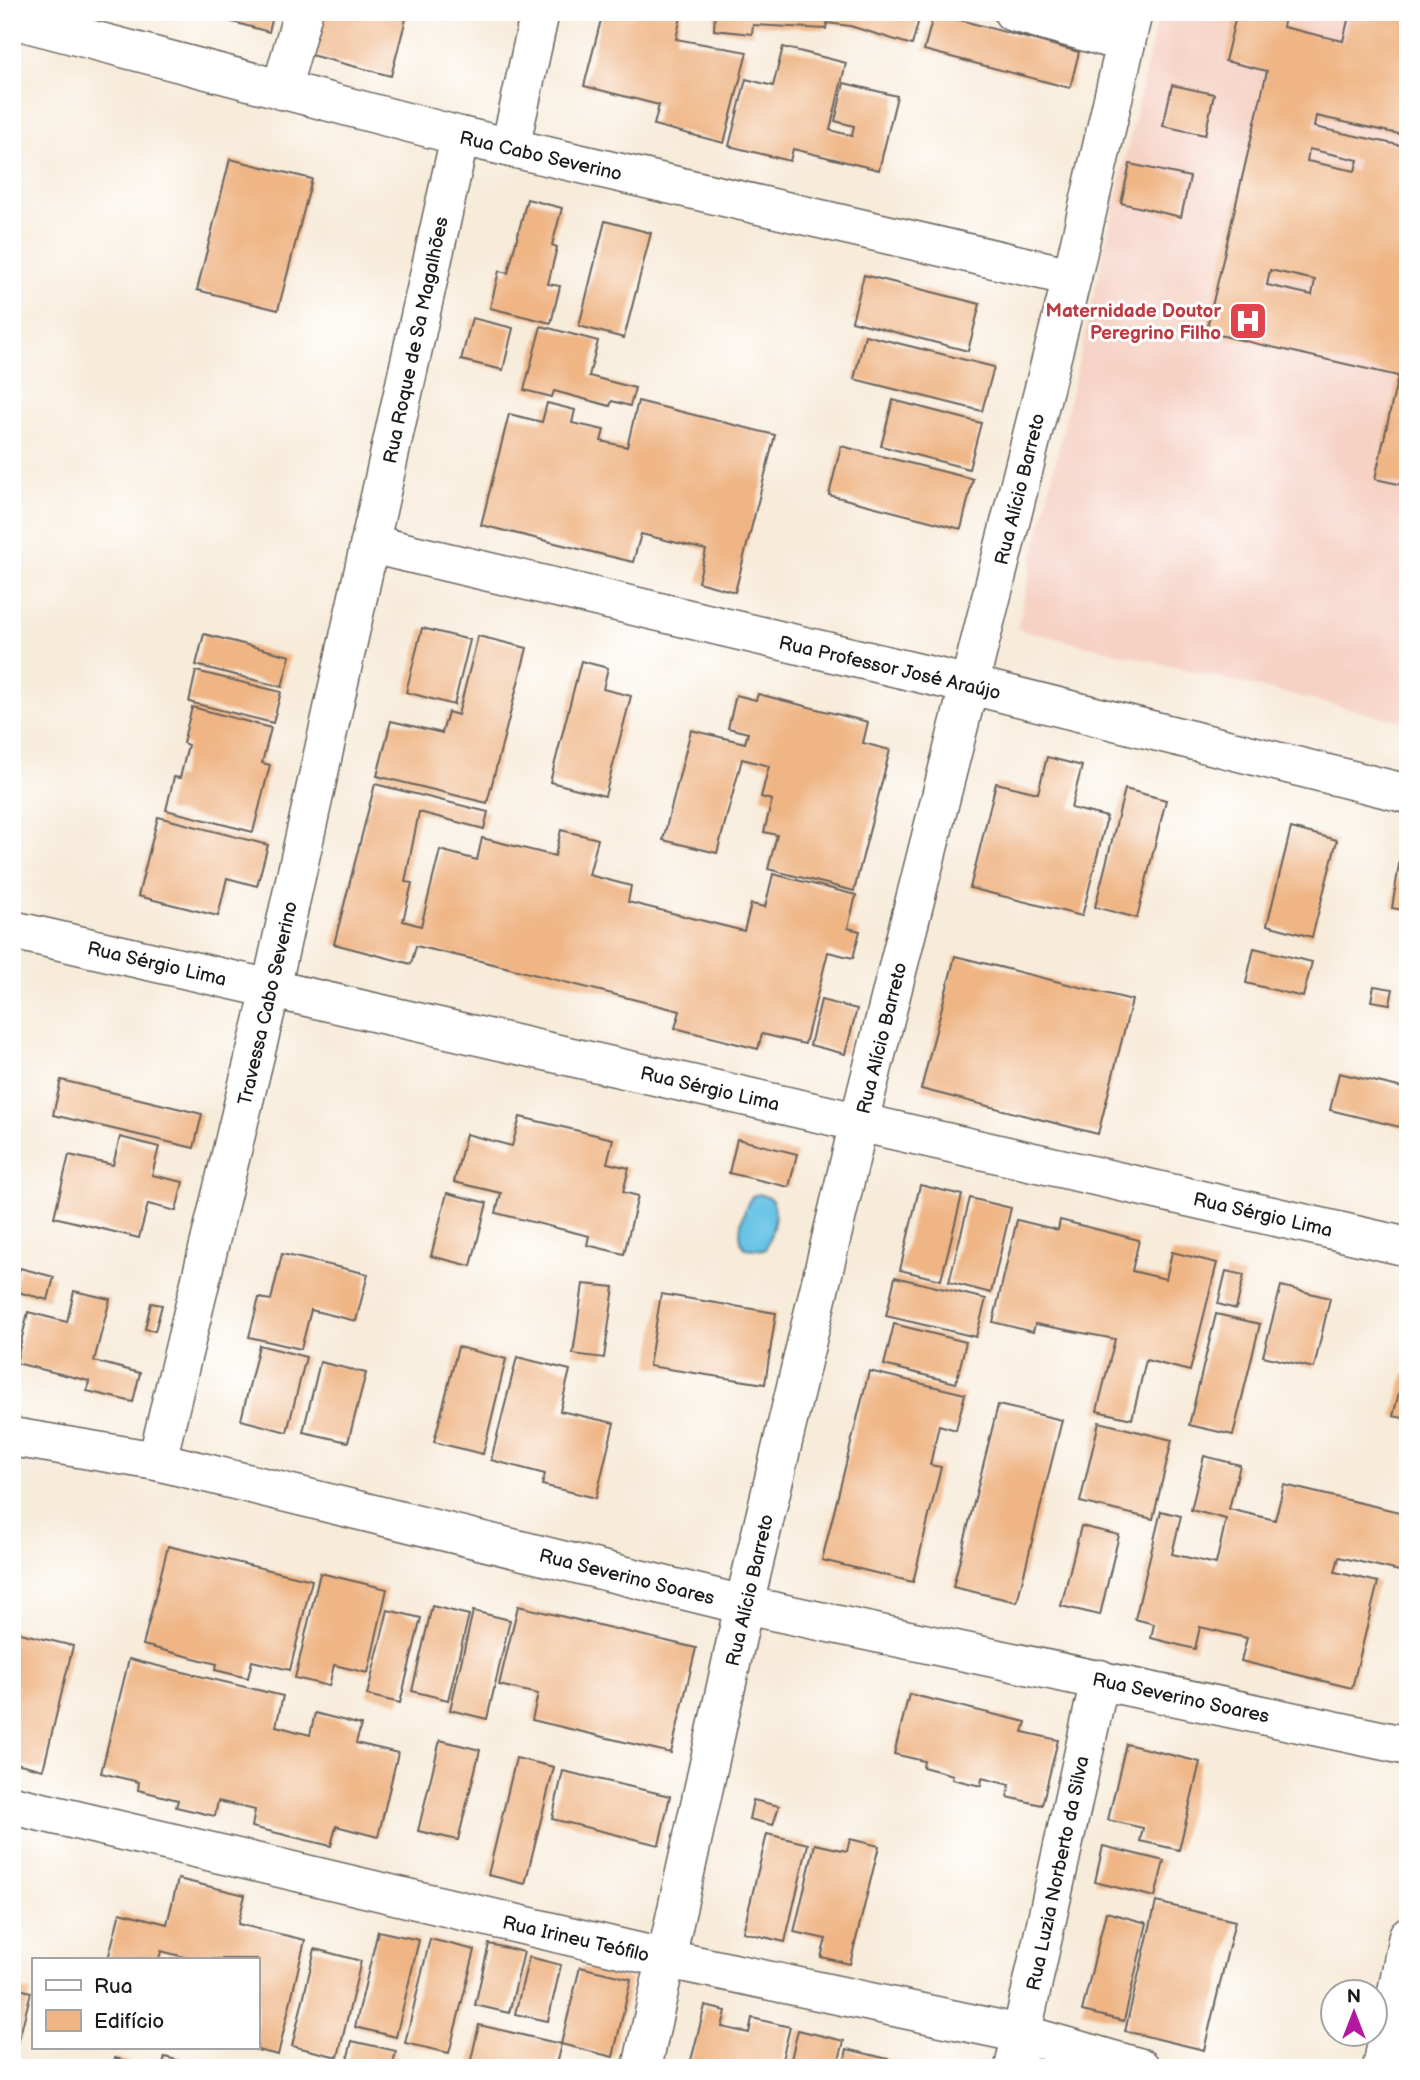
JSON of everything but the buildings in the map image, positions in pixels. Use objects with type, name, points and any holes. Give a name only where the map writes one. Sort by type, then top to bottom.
[{"type":"street","points":[[281,90],[303,12]]},
{"type":"street","points":[[510,148],[540,12]]},
{"type":"street","points":[[1013,12],[1129,28]]},
{"type":"street","name":"Rua Cabo Severino","points":[[12,19],[460,136],[1072,277]]},
{"type":"street","name":"Rua Alício Barreto","points":[[642,2068],[744,1605],[859,1122],[1072,277],[1129,28]]},
{"type":"street","name":"Rua Roque de Sa Magalhões","points":[[370,544],[460,136]]},
{"type":"street","name":"Rua Professor José Araújo","points":[[370,544],[970,685],[1408,794]]},
{"type":"street","name":"Travessa Cabo Severino","points":[[157,1461],[271,989],[370,544]]},
{"type":"street","name":"Rua Sérgio Lima","points":[[12,930],[1408,1247]]},
{"type":"street","name":"Rua Severino Soares","points":[[12,1437],[157,1461],[744,1605],[1408,1746]]},
{"type":"street","name":"Rua Luzia Norberto da Silva","points":[[1018,2051],[1100,1679]]},
{"type":"street","name":"Rua Irineu Teófilo","points":[[12,1805],[667,1959],[1018,2051],[1141,2068]]},
{"type":"street","points":[[1382,2068],[1408,1936]]},
{"type":"shaded area","name":"Maternidade Doutor Peregrino Filho","points":[[1159,12],[1408,12],[1408,723],[1017,629]]},
{"type":"water","points":[[759,1194],[770,1198],[775,1209],[774,1223],[765,1250],[745,1248],[740,1236],[746,1208],[752,1196]]},
{"type":"place","name":"Maternidade Doutor Peregrino Filho","points":[[1248,321]]}]
